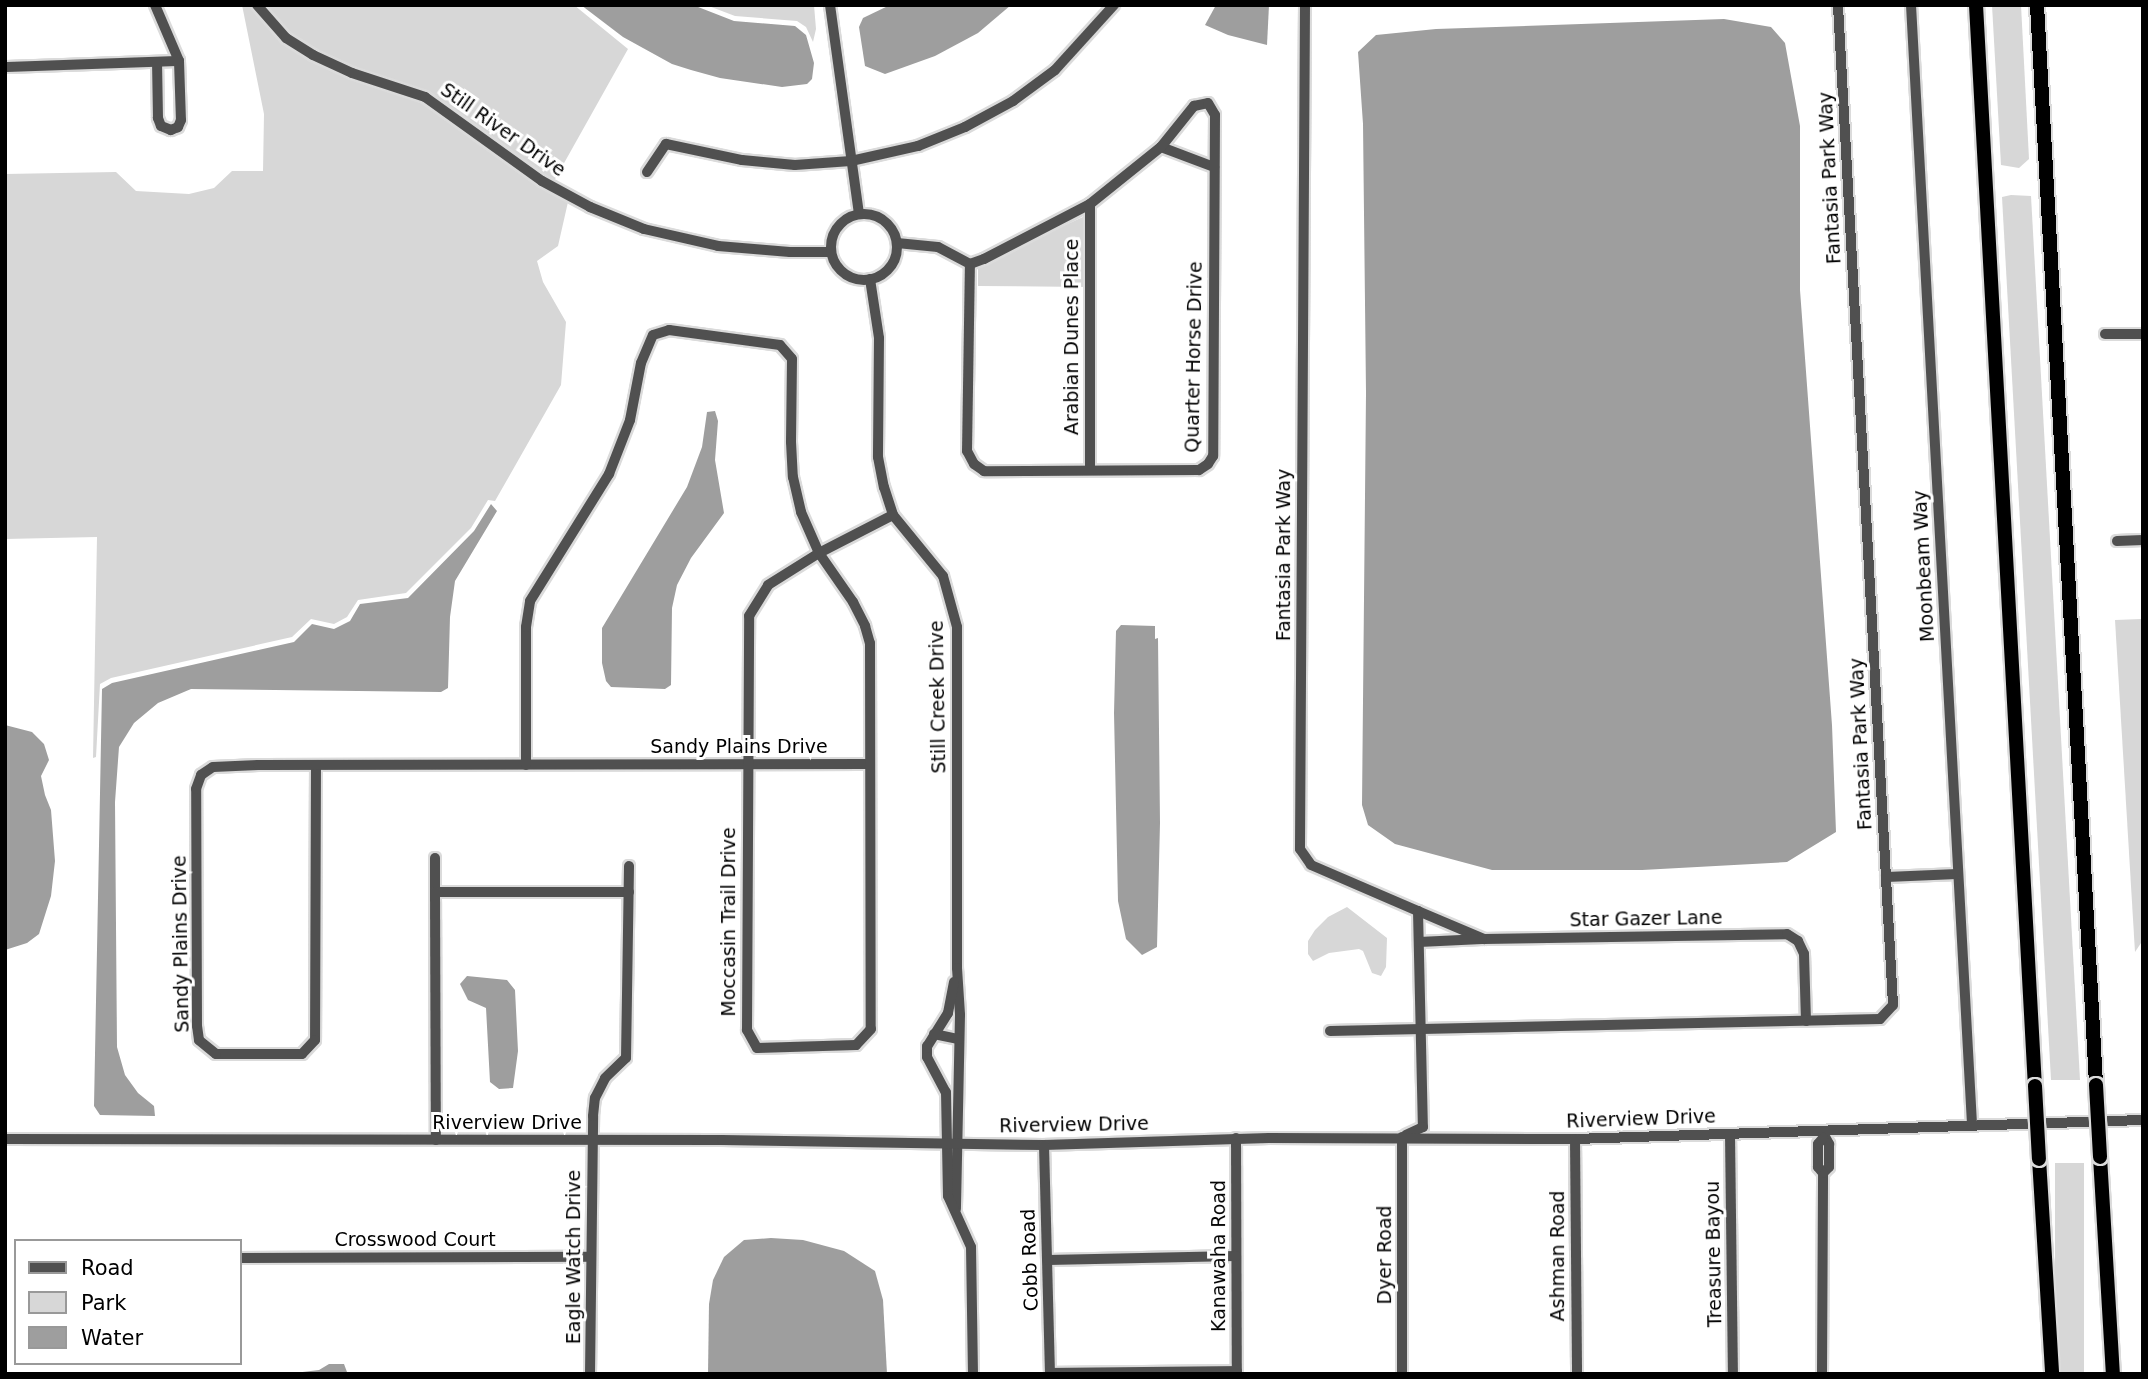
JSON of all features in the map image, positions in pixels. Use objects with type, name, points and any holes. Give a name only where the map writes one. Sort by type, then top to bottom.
[{"type":"highway","points":[[1976,5],[2052,1374]]},
{"type":"highway","points":[[2037,5],[2113,1374]]},
{"type":"street","points":[[155,5],[178,61],[181,120],[177,127],[171,130],[161,126],[158,118],[157,62]]},
{"type":"street","name":"Still River Drive","points":[[257,5],[286,38],[313,55],[352,73],[425,97],[542,181],[590,207],[644,229],[718,246],[778,252],[831,252]]},
{"type":"street","points":[[830,5],[859,214]]},
{"type":"street","points":[[647,172],[666,144],[742,160],[795,165],[851,161],[918,146],[965,127],[1013,101],[1055,70],[1114,5]]},
{"type":"street","name":"Fantasia Park Way","points":[[1305,5],[1300,849],[1311,865],[1418,911]]},
{"type":"street","name":"Fantasia Park Way","points":[[1330,1031],[1881,1019],[1893,1005],[1838,5]]},
{"type":"street","name":"Moonbeam Way","points":[[1912,5],[1972,1124]]},
{"type":"street","points":[[5,67],[178,61]]},
{"type":"street","name":"Quarter Horse Drive","points":[[1208,103],[1216,115],[1214,167],[1213,456],[1208,464],[1199,470],[984,471],[974,464],[967,451],[970,264],[1090,204],[1161,147],[1194,106],[1208,103]]},
{"type":"street","points":[[1161,147],[1214,167]]},
{"type":"street","name":"Arabian Dunes Place","points":[[1090,204],[1090,470]]},
{"type":"street","points":[[859,214],[880,218],[894,233],[897,243],[893,262],[887,270],[870,279],[859,280],[840,271],[831,252],[831,241],[841,223],[859,214]]},
{"type":"street","points":[[897,243],[939,247],[970,264]]},
{"type":"street","name":"Still Creek Drive","points":[[870,279],[879,338],[878,457],[893,515],[943,576],[957,627],[956,1209]]},
{"type":"street","name":"Moccasin Trail Drive","points":[[526,765],[526,627],[530,601],[610,474],[630,420],[641,363],[653,335],[669,330],[780,345],[792,359],[793,477],[801,512],[819,553],[853,602],[870,643],[868,764],[871,1029],[856,1045],[757,1048],[747,1030],[749,616],[768,586],[819,553],[893,515]]},
{"type":"street","points":[[2105,334],[2143,334]]},
{"type":"street","points":[[2118,541],[2143,540]]},
{"type":"street","name":"Sandy Plains Drive","points":[[316,765],[315,1040],[302,1054],[216,1054],[200,1040],[197,1026],[196,789],[201,775],[213,767],[316,765],[868,764]]},
{"type":"street","points":[[436,858],[436,1140]]},
{"type":"street","name":"Eagle Watch Drive","points":[[590,1374],[592,1140],[595,1098],[605,1078],[626,1058],[629,866]]},
{"type":"street","points":[[1886,877],[1958,874]]},
{"type":"street","points":[[436,892],[629,892]]},
{"type":"street","points":[[1402,1137],[1423,1127],[1418,911]]},
{"type":"street","name":"Star Gazer Lane","points":[[1418,911],[1484,939],[1787,934],[1798,941],[1804,954],[1806,1021]]},
{"type":"street","points":[[1419,942],[1484,939]]},
{"type":"street","name":"Still Creek Drive","points":[[957,968],[948,1013],[927,1046],[927,1057],[946,1092],[948,1196],[971,1247],[973,1374]]},
{"type":"street","points":[[934,1034],[958,1039]]},
{"type":"street","name":"Riverview Drive","points":[[5,1139],[841,1140],[957,1145],[1044,1145],[1236,1139],[1575,1139],[1823,1134],[1972,1124],[2143,1120]]},
{"type":"street","name":"Treasure Bayou","points":[[1730,1134],[1732,1374]]},
{"type":"street","points":[[1822,1374],[1824,1174],[1818,1167],[1818,1144],[1823,1134]]},
{"type":"street","name":"Dyer Road","points":[[1402,1137],[1402,1374]]},
{"type":"street","name":"Kanawaha Road","points":[[1236,1139],[1237,1372]]},
{"type":"street","name":"Ashman Road","points":[[1575,1139],[1577,1374]]},
{"type":"street","name":"Cobb Road","points":[[1044,1145],[1050,1373]]},
{"type":"street","points":[[1048,1260],[1236,1256]]},
{"type":"street","name":"Crosswood Court","points":[[242,1258],[591,1258]]},
{"type":"street","points":[[1050,1373],[1237,1372]]},
{"type":"green space","points":[[242,5],[250,5],[283,43],[310,61],[350,78],[423,102],[501,160],[568,202],[558,246],[537,261],[543,282],[566,322],[561,385],[495,501],[488,500],[471,528],[406,593],[358,600],[347,617],[334,624],[311,619],[292,637],[111,678],[100,684],[96,757],[93,758],[97,537],[5,539],[5,174],[116,172],[136,191],[189,194],[214,188],[232,171],[263,171],[264,114]]},
{"type":"green space","points":[[263,5],[574,5],[628,49],[554,181],[428,92],[353,67],[315,50],[289,33]]},
{"type":"green space","points":[[706,5],[814,5],[816,29],[813,42],[806,27],[797,21],[735,16]]},
{"type":"green space","points":[[1992,5],[2021,5],[2029,159],[2019,168],[2001,165]]},
{"type":"green space","points":[[2031,196],[2080,1080],[2051,1080],[2002,197]]},
{"type":"green space","points":[[1085,216],[1086,287],[978,286],[978,265]]},
{"type":"green space","points":[[2142,619],[2143,940],[2135,952],[2115,620]]},
{"type":"green space","points":[[1347,907],[1387,938],[1386,967],[1381,976],[1372,973],[1363,951],[1359,949],[1329,953],[1313,961],[1308,954],[1308,941],[1315,930],[1328,917]]},
{"type":"green space","points":[[2055,1163],[2084,1163],[2084,1374],[2055,1374]]},
{"type":"water","points":[[581,5],[693,5],[734,21],[795,26],[806,35],[814,63],[812,79],[807,84],[782,87],[720,78],[672,64],[623,37]]},
{"type":"water","points":[[890,5],[1011,5],[978,33],[935,56],[885,74],[865,66],[859,27],[863,18]]},
{"type":"water","points":[[1216,5],[1269,5],[1267,45],[1228,35],[1205,25]]},
{"type":"water","points":[[1724,19],[1771,27],[1785,43],[1800,126],[1800,290],[1832,725],[1836,832],[1787,862],[1642,870],[1492,870],[1395,844],[1368,825],[1362,805],[1366,393],[1363,124],[1358,52],[1376,35],[1436,29]]},
{"type":"water","points":[[715,411],[718,421],[715,460],[724,513],[691,558],[677,585],[672,608],[671,685],[665,689],[611,687],[606,681],[602,663],[602,628],[687,487],[702,447],[707,412]]},
{"type":"water","points":[[491,504],[497,511],[455,581],[450,617],[448,688],[441,692],[191,689],[158,703],[134,723],[119,747],[115,802],[117,1047],[125,1075],[138,1093],[154,1106],[155,1116],[100,1115],[94,1106],[102,689],[112,683],[294,642],[312,624],[334,629],[350,621],[360,604],[408,598],[474,531]]},
{"type":"water","points":[[1121,625],[1155,626],[1155,639],[1158,638],[1160,823],[1157,947],[1142,955],[1126,939],[1118,901],[1114,713],[1116,631]]},
{"type":"water","points":[[5,725],[32,732],[44,744],[49,760],[41,776],[51,810],[55,861],[51,896],[39,934],[27,943],[5,950]]},
{"type":"water","points":[[467,976],[507,980],[515,990],[518,1051],[513,1088],[499,1089],[490,1082],[486,1008],[468,1000],[460,984]]},
{"type":"water","points":[[744,1240],[803,1240],[844,1251],[875,1271],[883,1300],[887,1374],[708,1374],[709,1304],[713,1280],[724,1257]]},
{"type":"water","points":[[329,1364],[344,1364],[347,1372],[286,1374],[319,1370]]}]
